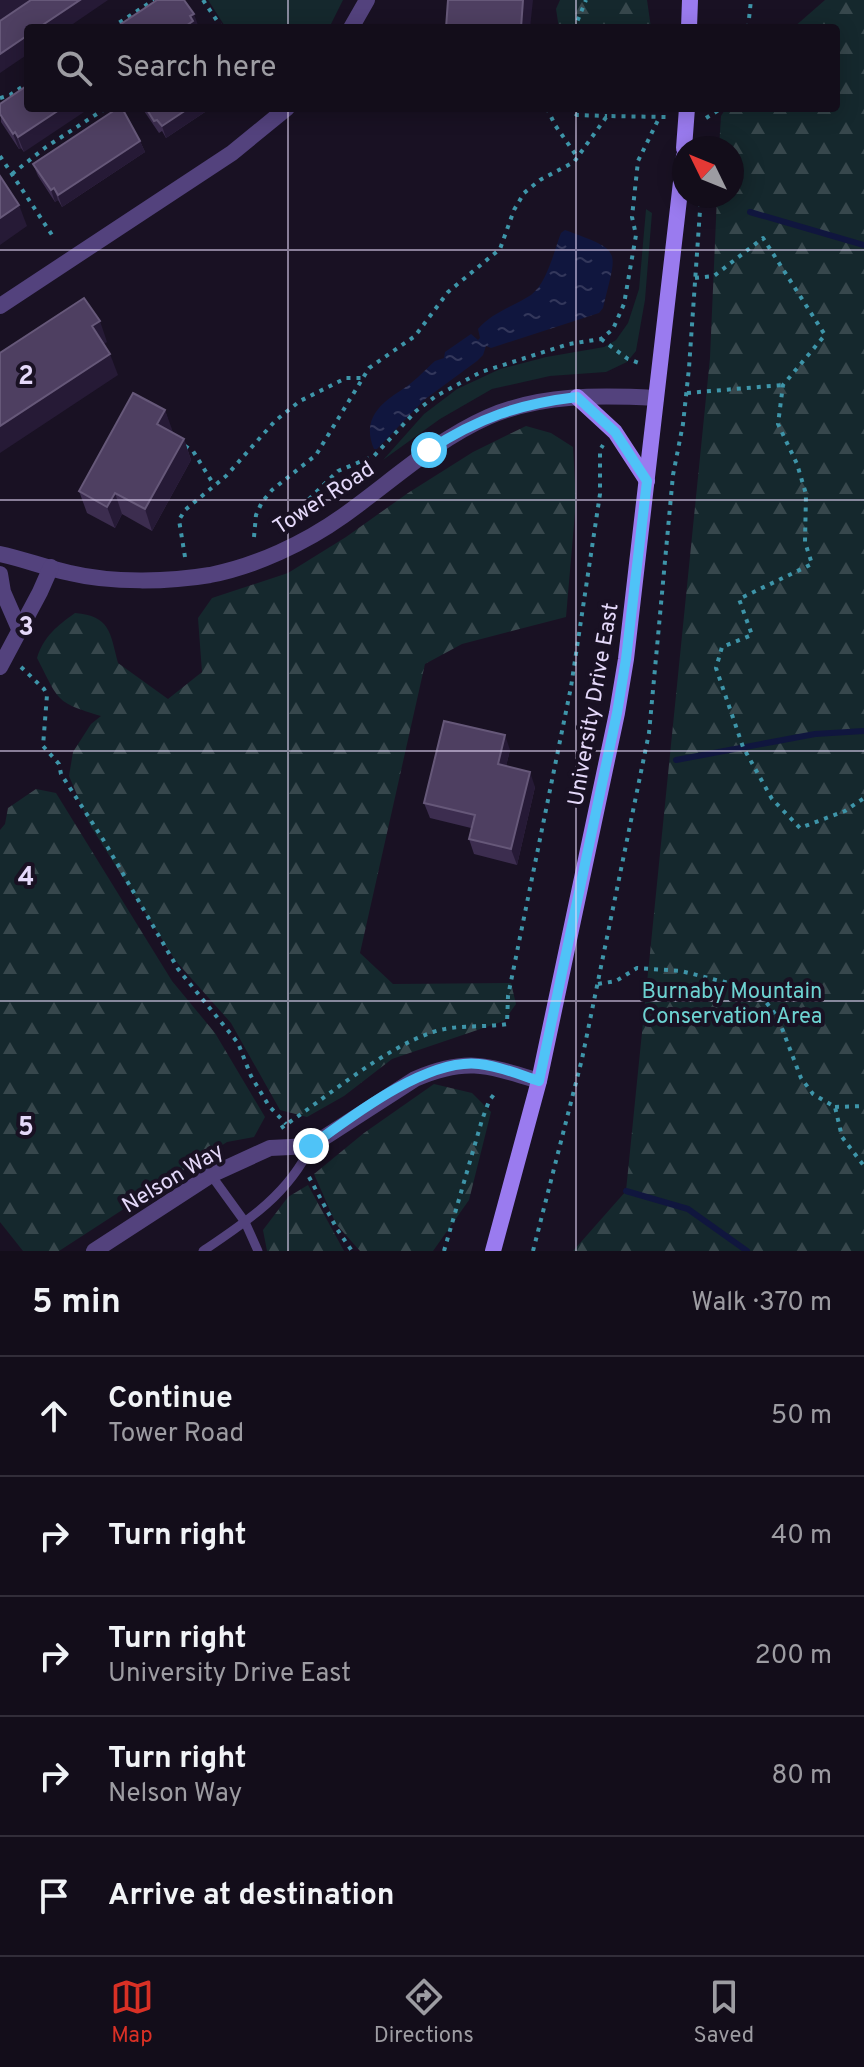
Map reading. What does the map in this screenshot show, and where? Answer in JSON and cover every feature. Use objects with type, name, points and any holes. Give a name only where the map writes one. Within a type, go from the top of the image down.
[{"type":"street","points":[[353,24],[367,0]]},
{"type":"street","points":[[689,24],[690,0]]},
{"type":"street","points":[[0,306],[232,153],[282,112]]},
{"type":"street","points":[[685,136],[687,112]]},
{"type":"street","name":"University Drive East","points":[[493,1251],[539,1081],[617,713],[626,659],[678,208]]},
{"type":"street","points":[[577,397],[615,432],[647,481]]},
{"type":"street","name":"Tower Road","points":[[0,554],[70,574],[108,578],[166,579],[211,574],[276,554],[340,518],[457,432],[491,415],[524,405],[577,397],[656,398]]},
{"type":"street","points":[[0,667],[51,567]]},
{"type":"street","points":[[0,574],[3,592],[20,631]]},
{"type":"street","name":"Nelson Way","points":[[94,1251],[211,1175],[270,1148],[311,1146],[415,1079],[455,1064],[479,1064],[539,1081]]},
{"type":"lane","points":[[203,1251],[278,1195],[302,1164],[311,1146]]},
{"type":"lane","points":[[211,1175],[245,1222],[258,1251]]},
{"type":"path","points":[[117,24],[154,0]]},
{"type":"path","points":[[203,0],[219,24]]},
{"type":"path","points":[[575,24],[586,0]]},
{"type":"path","points":[[748,24],[751,0]]},
{"type":"path","points":[[0,98],[24,85]]},
{"type":"path","points":[[12,174],[46,147],[100,112]]},
{"type":"path","points":[[549,112],[578,158]]},
{"type":"path","points":[[573,112],[577,115],[668,117]]},
{"type":"path","points":[[706,118],[716,112]]},
{"type":"path","points":[[254,537],[256,515],[262,502],[272,490],[316,455],[369,368],[415,336],[448,292],[500,249],[514,210],[524,193],[578,158],[607,116]]},
{"type":"path","points":[[308,517],[304,508],[308,500],[338,471],[374,456],[416,411],[436,396],[481,372],[569,344],[601,339],[613,329],[624,304],[636,235],[632,217],[638,161],[660,116]]},
{"type":"path","points":[[0,156],[52,235]]},
{"type":"path","points":[[533,1251],[598,984],[649,733],[673,475],[687,393],[700,208]]},
{"type":"path","points":[[695,278],[714,276],[763,238],[825,335],[783,385],[778,424],[797,464],[806,494],[805,542],[812,564],[739,599],[752,635],[722,647],[716,668],[743,747],[772,799],[800,828],[845,811],[864,798]]},
{"type":"path","points":[[601,339],[628,359],[639,363]]},
{"type":"path","points":[[185,557],[179,520],[185,510],[241,462],[275,421],[300,401],[346,378],[362,378]]},
{"type":"path","points":[[687,393],[783,385]]},
{"type":"path","points":[[274,1132],[409,1043],[434,1032],[461,1026],[507,1024],[508,996],[571,687],[600,494],[600,450],[606,439]]},
{"type":"path","points":[[183,445],[193,451],[214,485]]},
{"type":"path","points":[[19,665],[47,695],[43,746],[59,764],[61,774],[104,841],[178,969],[238,1043],[251,1076],[269,1106],[286,1124]]},
{"type":"path","points":[[598,984],[616,981],[637,968],[681,971],[748,988],[766,1002],[778,1018],[801,1078],[813,1094],[835,1107],[864,1106]]},
{"type":"path","points":[[444,1251],[482,1120],[495,1093]]},
{"type":"path","points":[[835,1107],[842,1137],[864,1166]]},
{"type":"path","points":[[302,1164],[352,1251]]},
{"type":"green space","points":[[208,0],[343,0],[331,24],[223,24]]},
{"type":"green space","points":[[560,0],[647,0],[650,24],[558,24],[556,9]]},
{"type":"green space","name":"Burnaby Mountain Conservation Area","points":[[825,0],[864,0],[864,1251],[573,1251],[626,1191],[710,358],[716,208],[744,208],[744,136],[720,136],[721,116],[724,112],[840,112],[840,24],[798,24]]},
{"type":"green space","points":[[646,209],[652,213],[645,300],[636,351],[627,362],[606,372],[550,376],[492,389],[440,419],[383,460],[424,414],[457,389],[500,369],[604,347],[616,340],[628,323],[639,289]]},
{"type":"green space","points":[[526,426],[551,433],[573,447],[576,501],[566,617],[462,644],[425,664],[360,953],[393,984],[511,983],[516,1004],[504,1021],[392,1059],[344,1096],[307,1117],[280,1110],[231,1023],[175,960],[90,825],[69,776],[73,752],[91,724],[101,716],[74,707],[60,698],[37,658],[43,644],[57,627],[75,613],[87,615],[107,628],[118,663],[168,699],[202,672],[198,618],[212,598],[288,573],[473,452]]},
{"type":"green space","points":[[36,789],[56,793],[172,981],[215,1033],[265,1117],[254,1137],[227,1142],[59,1251],[23,1251],[0,1222],[0,830],[5,824],[8,808]]},
{"type":"green space","points":[[434,1084],[472,1093],[491,1112],[469,1200],[433,1251],[360,1251],[336,1224],[314,1174],[364,1133]]},
{"type":"green space","points":[[308,1185],[344,1251],[267,1251],[263,1230],[288,1197]]},
{"type":"water","points":[[565,230],[598,243],[611,255],[611,274],[599,313],[491,348],[486,346],[477,361],[424,400],[374,449],[370,430],[379,408],[471,334],[478,340],[478,329],[489,318],[537,290]]},
{"type":"building","points":[[31,0],[80,0],[44,24],[24,24],[24,38],[0,54],[0,21]]},
{"type":"building","points":[[157,0],[184,0],[194,14],[190,16],[193,21],[189,24],[121,24]]},
{"type":"building","points":[[448,0],[523,0],[521,24],[446,24]]},
{"type":"building","points":[[24,88],[24,112],[56,112],[18,137],[0,114],[0,104]]},
{"type":"building","points":[[112,112],[124,112],[140,141],[58,195],[33,164]]},
{"type":"building","points":[[148,112],[183,112],[162,126],[157,120],[154,121]]},
{"type":"building","points":[[0,176],[19,205],[0,218]]},
{"type":"building","points":[[84,298],[100,321],[92,326],[110,354],[0,426],[0,353]]},
{"type":"building","points":[[133,393],[165,410],[157,424],[184,439],[145,509],[115,493],[107,507],[79,491]]},
{"type":"building","points":[[444,721],[505,735],[498,764],[530,772],[511,849],[469,839],[475,815],[424,803]]},
{"type":"waterway","points":[[750,212],[864,245]]},
{"type":"waterway","points":[[676,760],[815,734],[864,731]]},
{"type":"waterway","points":[[626,1191],[688,1209],[747,1251]]},
{"type":"route","points":[[311,1146],[415,1079],[455,1064],[479,1064],[539,1081],[617,713],[647,481],[615,432],[577,397],[541,401],[491,415],[429,450]]}]
